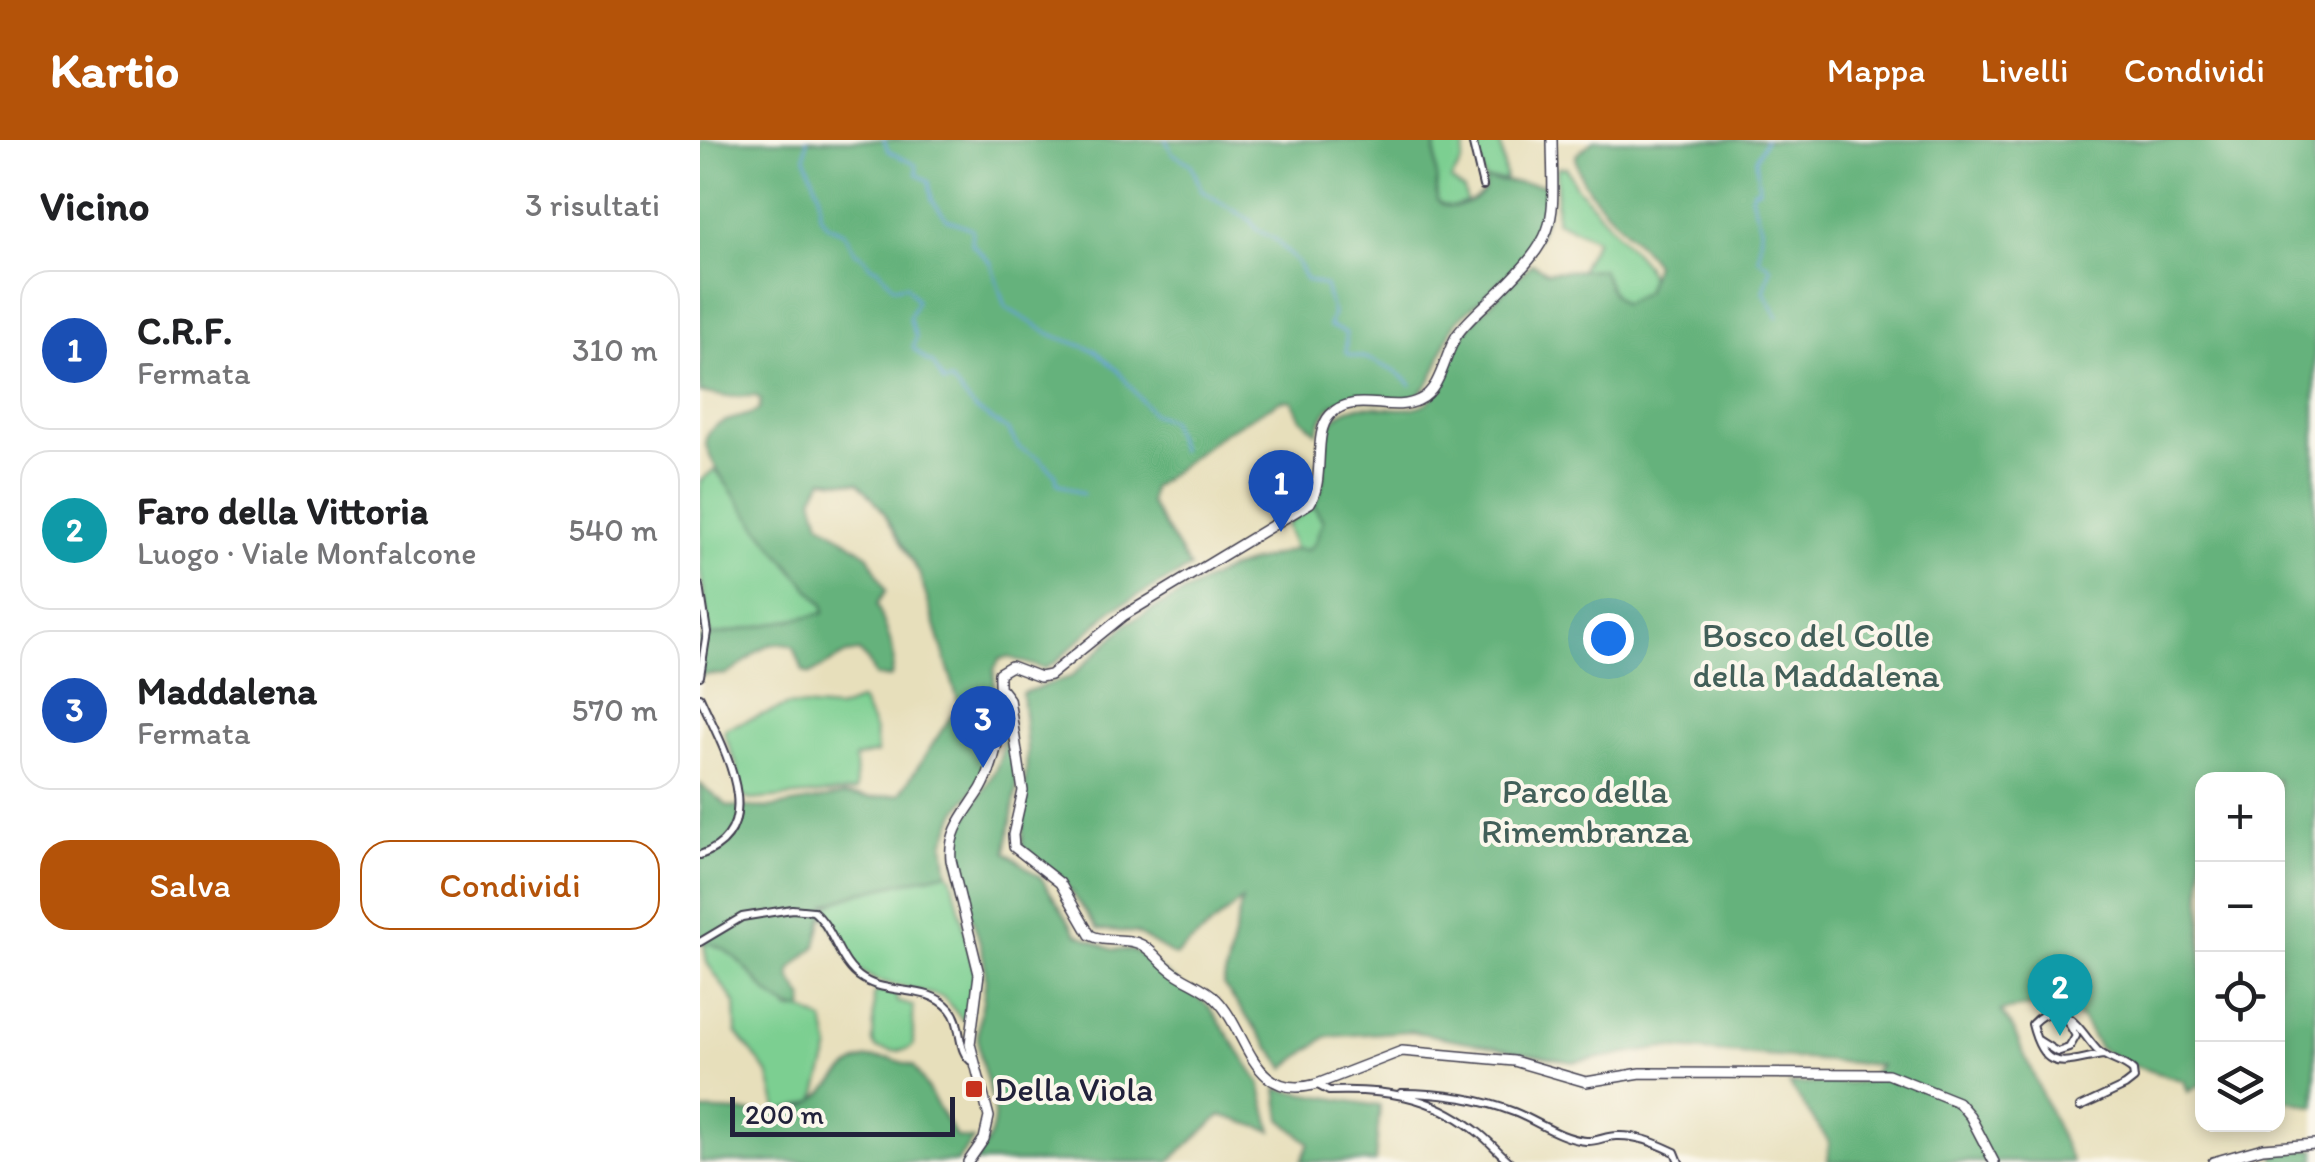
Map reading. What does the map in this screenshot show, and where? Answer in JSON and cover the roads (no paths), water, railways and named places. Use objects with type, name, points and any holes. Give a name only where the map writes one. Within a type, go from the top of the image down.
[{"type":"street","points":[[1472,140],[1483,186]]},
{"type":"street","points":[[1552,140],[1553,215],[1546,238],[1518,274],[1458,333],[1426,396],[1402,406],[1364,402],[1333,412],[1324,425],[1318,488],[1310,503],[1123,616],[1050,676],[1040,678],[1011,666],[1002,669],[998,678],[1008,699],[1023,791],[1014,836],[1018,852],[1060,883],[1090,935],[1140,944],[1168,969],[1216,998],[1261,1071],[1295,1089],[1402,1051],[1514,1061],[1586,1082],[1641,1073],[1888,1074],[1958,1102],[1970,1116],[1994,1162]]},
{"type":"street","points":[[700,586],[706,632],[700,676]]},
{"type":"street","points":[[968,1162],[984,1140],[990,1117],[970,1037],[979,974],[950,845],[959,819],[986,777],[1000,735],[1002,690]]},
{"type":"street","points":[[700,696],[736,780],[736,809],[728,835],[716,849],[700,855]]},
{"type":"street","points":[[700,942],[742,916],[792,909],[813,911],[859,977],[882,986],[930,995],[946,1004],[959,1024],[964,1054],[976,1063]]},
{"type":"street","points":[[2080,1107],[2125,1086],[2134,1079],[2131,1068],[2104,1055],[2079,1024],[2064,1016],[2046,1014],[2035,1020],[2033,1028],[2046,1054],[2063,1063],[2104,1055]]},
{"type":"street","points":[[2037,1040],[2057,1052],[2069,1048],[2076,1036],[2064,1016]]},
{"type":"street","points":[[1317,1084],[1328,1091],[1436,1093],[1472,1100],[1509,1110],[1562,1135],[1588,1142],[1613,1136],[1641,1137],[1675,1152],[1679,1162]]},
{"type":"street","points":[[1401,1093],[1440,1108],[1464,1123],[1510,1162]]},
{"type":"street","points":[[2217,1161],[2263,1148],[2315,1144]]},
{"type":"waterway","points":[[807,140],[805,157],[819,192],[820,215],[827,225],[844,232],[855,252],[870,266],[878,269],[894,287],[906,285],[917,301],[909,318],[916,337],[913,348],[932,362],[944,383],[951,381],[974,408],[1008,430],[1019,448],[1039,458],[1056,475],[1057,483],[1083,494]]},
{"type":"waterway","points":[[884,140],[888,151],[916,165],[917,174],[929,181],[932,200],[947,219],[972,229],[971,243],[991,263],[1005,307],[1052,335],[1096,351],[1118,371],[1152,414],[1170,421],[1180,451]]},
{"type":"waterway","points":[[1166,140],[1172,153],[1191,164],[1202,191],[1275,239],[1298,264],[1306,280],[1325,286],[1333,314],[1329,326],[1346,333],[1346,353],[1386,367],[1411,385]]},
{"type":"waterway","points":[[1765,140],[1756,159],[1759,189],[1753,190],[1751,196],[1761,227],[1759,259],[1771,267],[1764,292],[1778,317]]},
{"type":"place","name":"C.R.F.","points":[[1281,532]]},
{"type":"place","name":"Maddalena","points":[[983,768]]},
{"type":"place","name":"Faro della Vittoria","points":[[2060,1036]]},
{"type":"place","name":"Della Viola","points":[[974,1089]]},
{"type":"park label","name":"Bosco del Colle della Maddalena","points":[[1816,655]]},
{"type":"park label","name":"Parco della Rimembranza","points":[[1585,811]]}]
